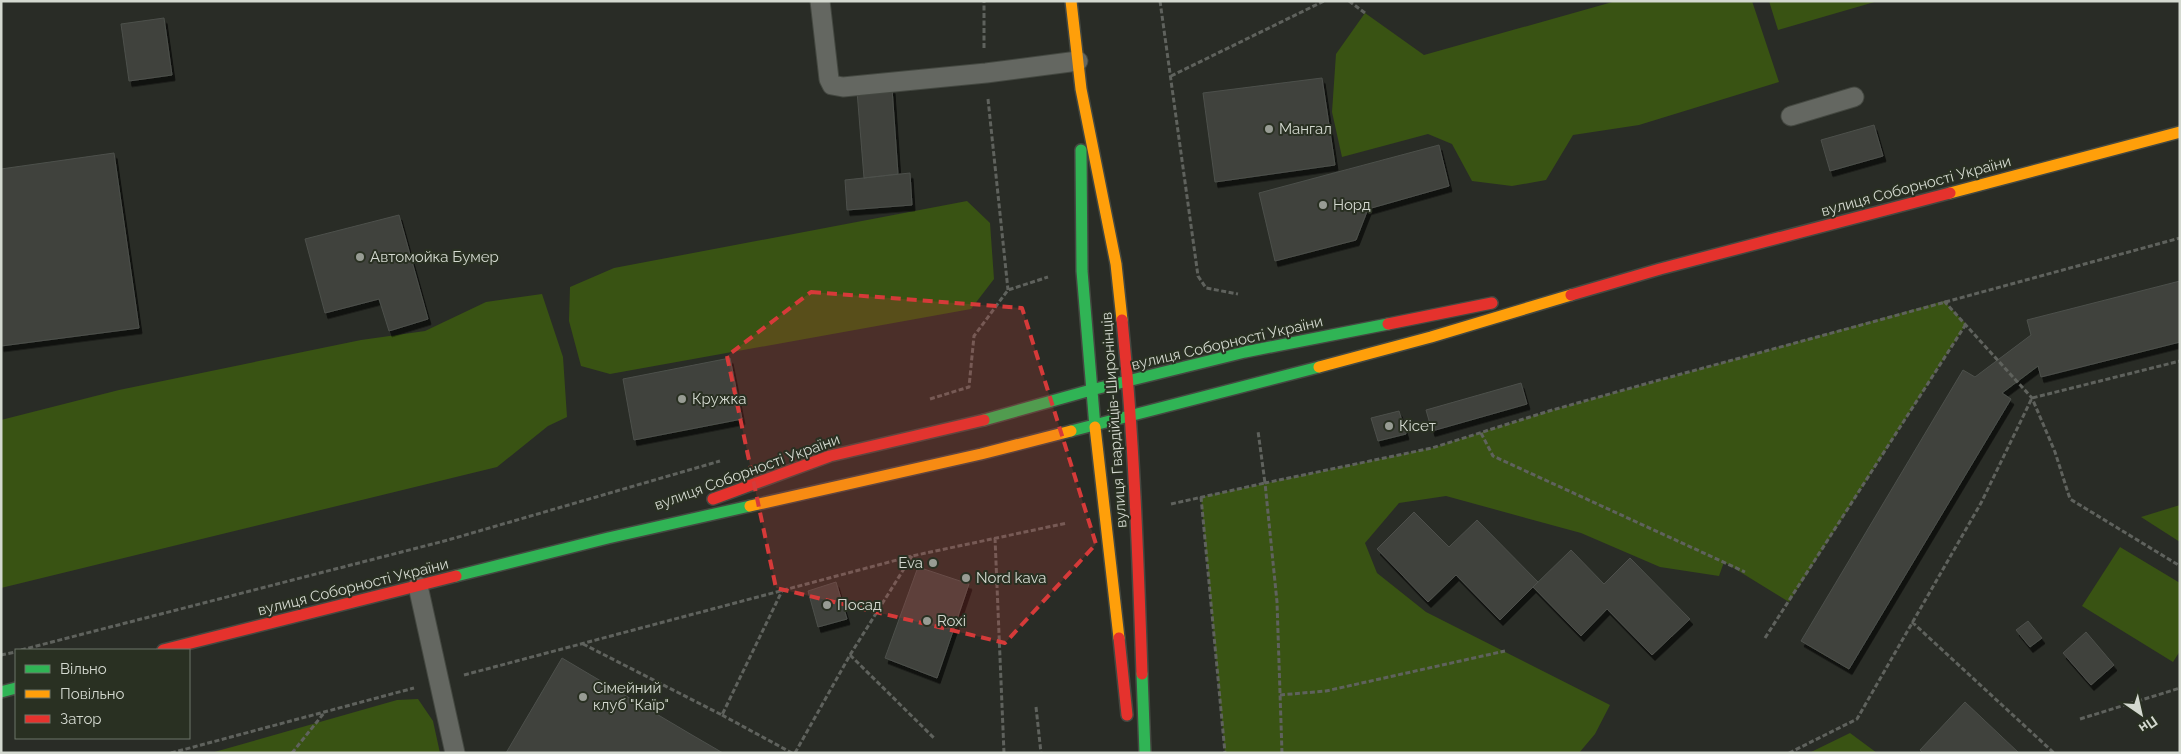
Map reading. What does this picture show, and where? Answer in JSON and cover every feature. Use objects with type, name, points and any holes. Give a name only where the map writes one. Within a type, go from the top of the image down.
[{"type":"street","name":"вулиця Гвардійців-Широнінців","points":[[1071,1],[1081,89],[1116,264],[1128,381],[1138,538],[1145,753]]},
{"type":"street","name":"вулиця Гвардійців-Широнінців","points":[[1081,89],[1082,271],[1091,390],[1129,726]]},
{"type":"street","name":"вулиця Соборності України","points":[[168,649],[608,538],[1095,426],[1432,337],[1660,269],[2180,132]]},
{"type":"street","name":"вулиця Соборності України","points":[[1527,295],[1660,269]]},
{"type":"street","name":"вулиця Соборності України","points":[[608,538],[830,456],[976,422],[1091,390],[1245,352],[1499,301]]},
{"type":"street","points":[[1,692],[15,688]]},
{"type":"lane","points":[[820,1],[829,79],[832,85],[843,87],[986,73],[1078,61]]},
{"type":"lane","points":[[1791,116],[1854,97]]},
{"type":"lane","points":[[418,586],[455,753]]},
{"type":"path","points":[[984,1],[983,43],[1008,290]]},
{"type":"path","points":[[1160,1],[1198,276],[1206,288],[1238,294]]},
{"type":"path","points":[[1171,76],[1324,1]]},
{"type":"path","points":[[1349,1],[1366,13]]},
{"type":"path","points":[[1171,504],[1432,448],[1549,411],[1944,300],[2180,238]]},
{"type":"path","points":[[922,402],[969,387],[974,336],[1008,290],[1048,277]]},
{"type":"path","points":[[1944,300],[2032,398],[2055,452],[2070,499],[2180,566]]},
{"type":"path","points":[[1765,638],[1966,324]]},
{"type":"path","points":[[2032,398],[2180,361]]},
{"type":"path","points":[[1789,753],[1797,751],[1857,719],[1981,503],[2032,398]]},
{"type":"path","points":[[1258,431],[1266,483],[1277,602],[1282,753]]},
{"type":"path","points":[[1481,433],[1493,456],[1745,572]]},
{"type":"path","points":[[25,649],[448,540],[722,461]]},
{"type":"path","points":[[1201,497],[1225,753]]},
{"type":"path","points":[[171,753],[912,556],[1067,524]]},
{"type":"path","points":[[995,538],[1004,753]]},
{"type":"path","points":[[582,644],[793,753],[850,654],[912,556]]},
{"type":"path","points":[[722,715],[782,591]]},
{"type":"path","points":[[1912,622],[2054,753]]},
{"type":"path","points":[[1280,695],[1326,691],[1505,651]]},
{"type":"path","points":[[1,655],[15,652]]},
{"type":"path","points":[[850,654],[935,739]]},
{"type":"path","points":[[2080,719],[2180,688]]},
{"type":"path","points":[[1036,707],[1041,753]]},
{"type":"path","points":[[292,753],[325,712]]},
{"type":"highlighted area","points":[[811,292],[1022,308],[1096,544],[1005,643],[776,588],[727,356]]},
{"type":"green space","points":[[1616,1],[1752,1],[1779,82],[1639,125],[1573,135],[1546,180],[1512,186],[1472,181],[1452,144],[1428,134],[1342,157],[1332,112],[1336,54],[1365,13],[1424,55]]},
{"type":"green space","points":[[1769,1],[1878,1],[1778,30]]},
{"type":"green space","points":[[967,201],[990,223],[994,279],[971,309],[610,374],[581,366],[569,321],[570,287],[614,268]]},
{"type":"green space","points":[[542,294],[563,357],[567,417],[548,426],[497,467],[1,588],[1,420],[119,390],[361,340],[425,331],[486,302]]},
{"type":"green space","points":[[1944,301],[1966,324],[1789,602],[1724,562],[1719,576],[1660,567],[1581,533],[1446,496],[1399,503],[1365,543],[1377,573],[1426,612],[1610,705],[1595,734],[1579,753],[1225,753],[1201,497],[1432,448],[1549,411]]},
{"type":"green space","points":[[2180,505],[2180,542],[2141,517]]},
{"type":"green space","points":[[2120,547],[2180,583],[2180,651],[2173,662],[2082,606]]},
{"type":"green space","points":[[418,699],[433,721],[440,753],[211,753],[397,700]]},
{"type":"green space","points":[[1850,733],[1877,753],[1809,753]]},
{"type":"building","points":[[164,18],[172,75],[129,81],[121,24]]},
{"type":"building","name":"Мангал","points":[[1322,78],[1335,165],[1215,182],[1203,93]]},
{"type":"building","points":[[892,88],[898,174],[864,178],[857,91]]},
{"type":"building","points":[[1874,125],[1883,156],[1830,171],[1821,140]]},
{"type":"building","name":"Норд","points":[[1439,145],[1449,186],[1368,209],[1356,240],[1275,261],[1259,193]]},
{"type":"building","points":[[114,153],[139,328],[1,346],[1,169]]},
{"type":"building","points":[[910,173],[912,205],[847,210],[845,180]]},
{"type":"building","name":"Автомойка Бумер","points":[[399,215],[428,319],[389,331],[379,299],[325,313],[305,239]]},
{"type":"building","points":[[2180,281],[2180,342],[2041,377],[2038,366],[2002,393],[2011,399],[1849,669],[1801,641],[1963,370],[1975,377],[2031,335],[2027,320]]},
{"type":"building","name":"Кружка","points":[[730,358],[742,419],[634,440],[623,379]]},
{"type":"building","points":[[1521,383],[1527,404],[1432,431],[1426,410]]},
{"type":"building","name":"Кісет","points":[[1399,411],[1406,434],[1378,441],[1371,418]]},
{"type":"building","points":[[1414,512],[1449,547],[1477,520],[1538,582],[1500,620],[1456,575],[1428,602],[1377,549]]},
{"type":"building","points":[[1571,550],[1604,584],[1630,558],[1690,619],[1652,655],[1607,609],[1581,636],[1533,587]]},
{"type":"building","name":"Roxi","points":[[918,567],[969,584],[937,678],[885,658]]},
{"type":"building","name":"Посад","points":[[836,582],[847,619],[818,627],[808,591]]},
{"type":"building","points":[[2028,621],[2042,638],[2030,647],[2016,630]]},
{"type":"building","points":[[2086,632],[2114,665],[2091,685],[2063,653]]},
{"type":"building","name":"Сімейний клуб \"Каїр\"","points":[[562,658],[692,735],[723,753],[506,753]]},
{"type":"building","points":[[1965,702],[2019,753],[1923,753],[1920,750]]},
{"type":"traffic: fast","points":[[1081,150],[1082,271],[1095,427]]},
{"type":"traffic: fast","points":[[984,420],[1091,390],[1245,352],[1388,324]]},
{"type":"traffic: fast","points":[[1071,431],[1319,367]]},
{"type":"traffic: fast","points":[[456,576],[608,538],[750,506]]},
{"type":"traffic: fast","points":[[1142,674],[1145,753]]},
{"type":"traffic: fast","points":[[1,692],[15,688]]},
{"type":"traffic: slow","points":[[1071,1],[1081,89],[1116,264],[1122,320]]},
{"type":"traffic: slow","points":[[1950,193],[2180,132]]},
{"type":"traffic: slow","points":[[1319,367],[1431,337],[1571,295]]},
{"type":"traffic: slow","points":[[1095,427],[1119,638]]},
{"type":"traffic: slow","points":[[750,506],[981,454],[1071,431]]},
{"type":"traffic: jam","points":[[1571,295],[1660,269],[1950,193]]},
{"type":"traffic: jam","points":[[1388,324],[1492,303]]},
{"type":"traffic: jam","points":[[1122,320],[1133,453],[1142,674]]},
{"type":"traffic: jam","points":[[713,499],[830,456],[984,420]]},
{"type":"traffic: jam","points":[[167,649],[456,576]]},
{"type":"traffic: jam","points":[[1119,638],[1127,715]]},
{"type":"place","name":"Мангал","points":[[1269,129]]},
{"type":"place","name":"Норд","points":[[1323,205]]},
{"type":"place","name":"Автомойка Бумер","points":[[360,257]]},
{"type":"place","name":"Кружка","points":[[682,399]]},
{"type":"place","name":"Кісет","points":[[1389,426]]},
{"type":"place","name":"Eva","points":[[933,563]]},
{"type":"place","name":"Nord kava","points":[[966,578]]},
{"type":"place","name":"Посад","points":[[827,605]]},
{"type":"place","name":"Roxi","points":[[927,621]]},
{"type":"place","name":"Сімейний клуб \"Каїр\"","points":[[583,697]]}]
